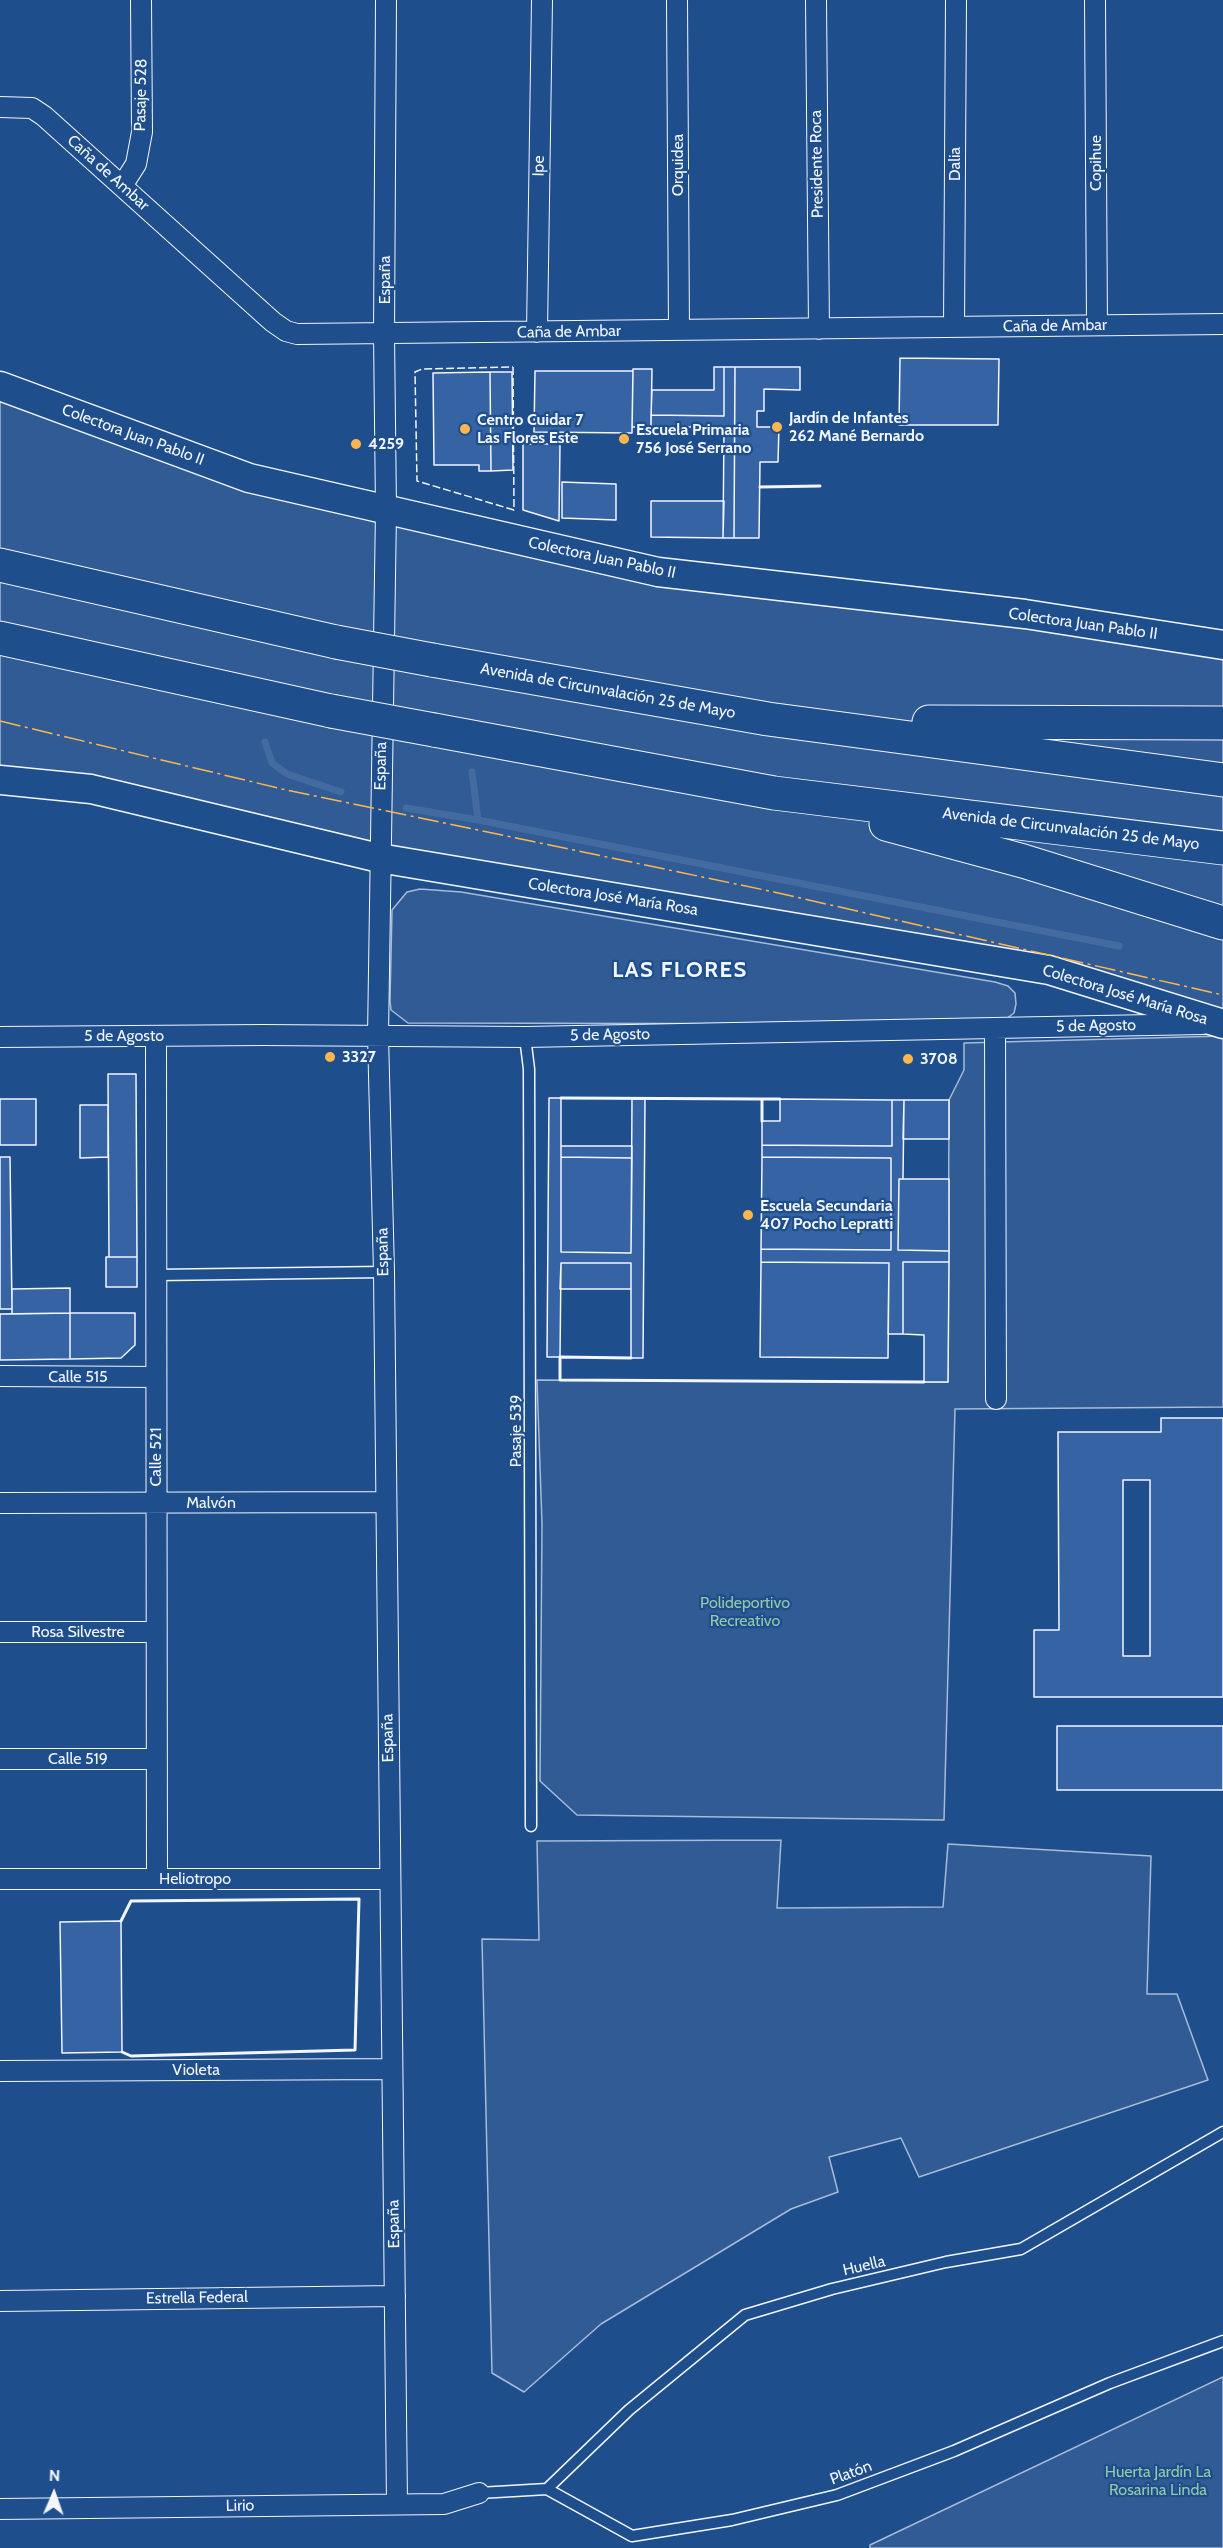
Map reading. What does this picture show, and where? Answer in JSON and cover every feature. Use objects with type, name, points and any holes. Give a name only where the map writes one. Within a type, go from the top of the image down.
[{"type":"highway","name":"Avenida de Circunvalación 25 de Mayo","points":[[0,565],[336,642],[432,660],[768,719],[1223,780]]},
{"type":"highway","name":"Avenida de Circunvalación 25 de Mayo","points":[[0,638],[331,711],[774,794],[1223,848]]},
{"type":"highway","points":[[768,719],[977,723],[1223,723]]},
{"type":"highway","points":[[774,794],[1023,861],[1223,923]]},
{"type":"main road","name":"Colectora Juan Pablo II","points":[[0,386],[249,478],[658,572],[1025,614],[1223,645]]},
{"type":"main road","name":"Colectora José María Rosa","points":[[0,780],[91,789],[379,858],[1049,970],[1221,1024]]},
{"type":"street","name":"Pasaje 528","points":[[122,186],[136,164],[142,132],[141,0]]},
{"type":"street","name":"España","points":[[386,0],[384,334],[386,510],[378,1036],[384,1272],[397,2504]]},
{"type":"street","name":"Ipe","points":[[537,332],[542,0]]},
{"type":"street","name":"Orquidea","points":[[678,0],[679,330]]},
{"type":"street","name":"Presidente Roca","points":[[816,0],[819,329]]},
{"type":"street","name":"Dalia","points":[[954,327],[956,0]]},
{"type":"street","name":"Copihue","points":[[1095,0],[1097,325]]},
{"type":"street","name":"Caña de Ambar","points":[[0,107],[32,108],[44,116],[273,322],[286,331],[297,334],[1223,324]]},
{"type":"street","name":"5 de Agosto","points":[[0,1037],[525,1037],[1221,1024]]},
{"type":"street","points":[[995,1028],[996,1399]]},
{"type":"street","name":"Calle 521","points":[[156,1036],[157,1879]]},
{"type":"street","name":"Calle 515","points":[[0,1376],[156,1377]]},
{"type":"street","name":"Malvón","points":[[0,1503],[386,1502]]},
{"type":"street","name":"Rosa Silvestre","points":[[0,1632],[156,1632]]},
{"type":"street","name":"Calle 519","points":[[0,1759],[156,1759]]},
{"type":"street","name":"Heliotropo","points":[[0,1879],[390,1879]]},
{"type":"street","name":"Violeta","points":[[0,2071],[392,2069]]},
{"type":"street","name":"Estrella Federal","points":[[0,2301],[395,2296]]},
{"type":"street","name":"Lirio","points":[[0,2509],[444,2504],[479,2493]]},
{"type":"lane","name":"Pasaje 539","points":[[525,1037],[530,1069],[531,1826]]},
{"type":"lane","points":[[156,1275],[384,1272]]},
{"type":"lane","name":"Huella","points":[[547,2489],[629,2410],[745,2315],[832,2289],[946,2262],[1022,2249],[1223,2132]]},
{"type":"lane","name":"Platón","points":[[547,2489],[632,2536],[732,2520],[837,2495],[954,2451],[1110,2383],[1223,2341]]},
{"type":"lane","points":[[479,2493],[547,2489]]},
{"type":"shaded area","points":[[0,386],[249,478],[658,572],[1223,645],[1223,1024],[1049,970],[0,780]]},
{"type":"shaded area","points":[[420,889],[461,892],[995,982],[1008,986],[1015,993],[1016,1004],[1014,1013],[1006,1019],[917,1024],[408,1023],[391,1010],[392,910],[407,892]]},
{"type":"shaded area","name":"Polideportivo Recreativo","points":[[1223,1036],[1223,1407],[955,1409],[944,1820],[577,1815],[540,1781],[542,1524],[537,1380],[948,1382],[949,1100],[964,1070],[964,1043]]},
{"type":"shaded area","points":[[781,1840],[777,1908],[943,1907],[948,1844],[1151,1856],[1147,1994],[1177,1994],[1208,2080],[919,2177],[901,2138],[829,2157],[838,2192],[791,2209],[601,2324],[524,2392],[492,2373],[482,1939],[539,1940],[537,1841]]},
{"type":"shaded area","name":"Huerta Jardín La Rosarina Linda","points":[[1223,2377],[1223,2548],[870,2548],[870,2545]]},
{"type":"building","points":[[900,358],[999,359],[998,425],[899,425]]},
{"type":"building","points":[[714,367],[724,367],[724,416],[651,415],[652,390],[714,390]]},
{"type":"building","points":[[724,367],[735,367],[734,538],[723,538],[724,427],[651,427],[651,415],[724,416]]},
{"type":"building","points":[[735,367],[800,367],[800,390],[764,389],[764,411],[757,411],[757,427],[779,427],[778,462],[760,462],[759,538],[734,538]]},
{"type":"building","points":[[633,369],[652,369],[651,427],[632,427]]},
{"type":"building","points":[[535,371],[633,371],[632,433],[534,432]]},
{"type":"building","points":[[490,372],[512,372],[513,470],[491,471]]},
{"type":"building","points":[[490,372],[491,471],[479,471],[479,465],[434,465],[433,373]]},
{"type":"building","points":[[523,444],[560,444],[559,521],[523,510]]},
{"type":"building","points":[[562,482],[616,484],[616,520],[562,518]]},
{"type":"building","points":[[651,501],[724,501],[723,538],[651,537]]},
{"type":"building","points":[[108,1074],[136,1074],[137,1257],[109,1257]]},
{"type":"building","points":[[549,1098],[561,1098],[561,1252],[631,1253],[632,1099],[645,1099],[643,1358],[631,1358],[631,1263],[561,1263],[560,1357],[547,1357]]},
{"type":"building","points":[[0,1099],[36,1099],[36,1145],[0,1145]]},
{"type":"building","points":[[780,1099],[892,1100],[892,1146],[762,1145],[762,1121],[780,1121]]},
{"type":"building","points":[[892,1100],[904,1100],[903,1179],[899,1179],[898,1250],[949,1251],[949,1262],[903,1262],[903,1334],[888,1334],[889,1263],[761,1262],[761,1249],[891,1250],[891,1158],[762,1157],[762,1145],[892,1146]]},
{"type":"building","points":[[904,1100],[949,1100],[949,1139],[903,1139]]},
{"type":"building","points":[[80,1105],[108,1105],[108,1157],[80,1158]]},
{"type":"building","points":[[561,1146],[632,1146],[632,1158],[561,1157]]},
{"type":"building","points":[[0,1157],[10,1157],[12,1309],[0,1309]]},
{"type":"building","points":[[561,1157],[632,1158],[631,1253],[561,1252]]},
{"type":"building","points":[[762,1157],[891,1158],[891,1250],[761,1249]]},
{"type":"building","points":[[899,1179],[949,1179],[949,1251],[898,1250]]},
{"type":"building","points":[[106,1257],[137,1257],[137,1287],[106,1287]]},
{"type":"building","points":[[761,1262],[889,1263],[888,1358],[760,1357]]},
{"type":"building","points":[[903,1262],[949,1262],[948,1382],[924,1382],[924,1335],[903,1334]]},
{"type":"building","points":[[561,1263],[631,1263],[631,1289],[560,1289]]},
{"type":"building","points":[[70,1288],[70,1313],[12,1314],[12,1289]]},
{"type":"building","points":[[70,1313],[70,1359],[0,1360],[0,1314]]},
{"type":"building","points":[[70,1313],[135,1313],[135,1345],[121,1358],[70,1359]]},
{"type":"building","points":[[1161,1418],[1223,1418],[1223,1697],[1034,1697],[1034,1630],[1059,1630],[1058,1432],[1161,1432]],"holes":[[[1123,1480],[1150,1480],[1150,1656],[1123,1656]]]},
{"type":"building","points":[[1057,1726],[1223,1726],[1223,1790],[1057,1790]]},
{"type":"building","points":[[121,1921],[122,2052],[62,2053],[60,1922]]},
{"type":"waterway","points":[[265,742],[272,763],[287,774],[341,792]]},
{"type":"waterway","points":[[472,772],[478,820]]},
{"type":"waterway","points":[[406,808],[478,820],[1119,946]]},
{"type":"fence","points":[[513,367],[514,510],[417,481],[415,372],[422,369],[513,367]]},
{"type":"wall","points":[[760,487],[820,486]]},
{"type":"wall","points":[[561,1098],[762,1099]]},
{"type":"wall","points":[[762,1121],[762,1099],[780,1099]]},
{"type":"wall","points":[[631,1358],[560,1357],[560,1380],[924,1382]]},
{"type":"wall","points":[[121,1921],[131,1901],[359,1899],[355,2050],[131,2056],[122,2052]]},
{"type":"power","points":[[0,721],[282,789],[774,892],[1223,995]]},
{"type":"place","name":"Jardín de Infantes 262 Mané Bernardo","points":[[777,427]]},
{"type":"place","name":"Centro Cuidar 7 Las Flores Este","points":[[465,429]]},
{"type":"place","name":"Escuela Primaria 756 José Serrano","points":[[624,439]]},
{"type":"place","name":"4259","points":[[356,444]]},
{"type":"place","name":"3327","points":[[330,1057]]},
{"type":"place","name":"3708","points":[[908,1059]]},
{"type":"place","name":"Escuela Secundaria 407 Pocho Lepratti","points":[[748,1215]]},
{"type":"district","name":"LAS FLORES","points":[[680,971]]}]
